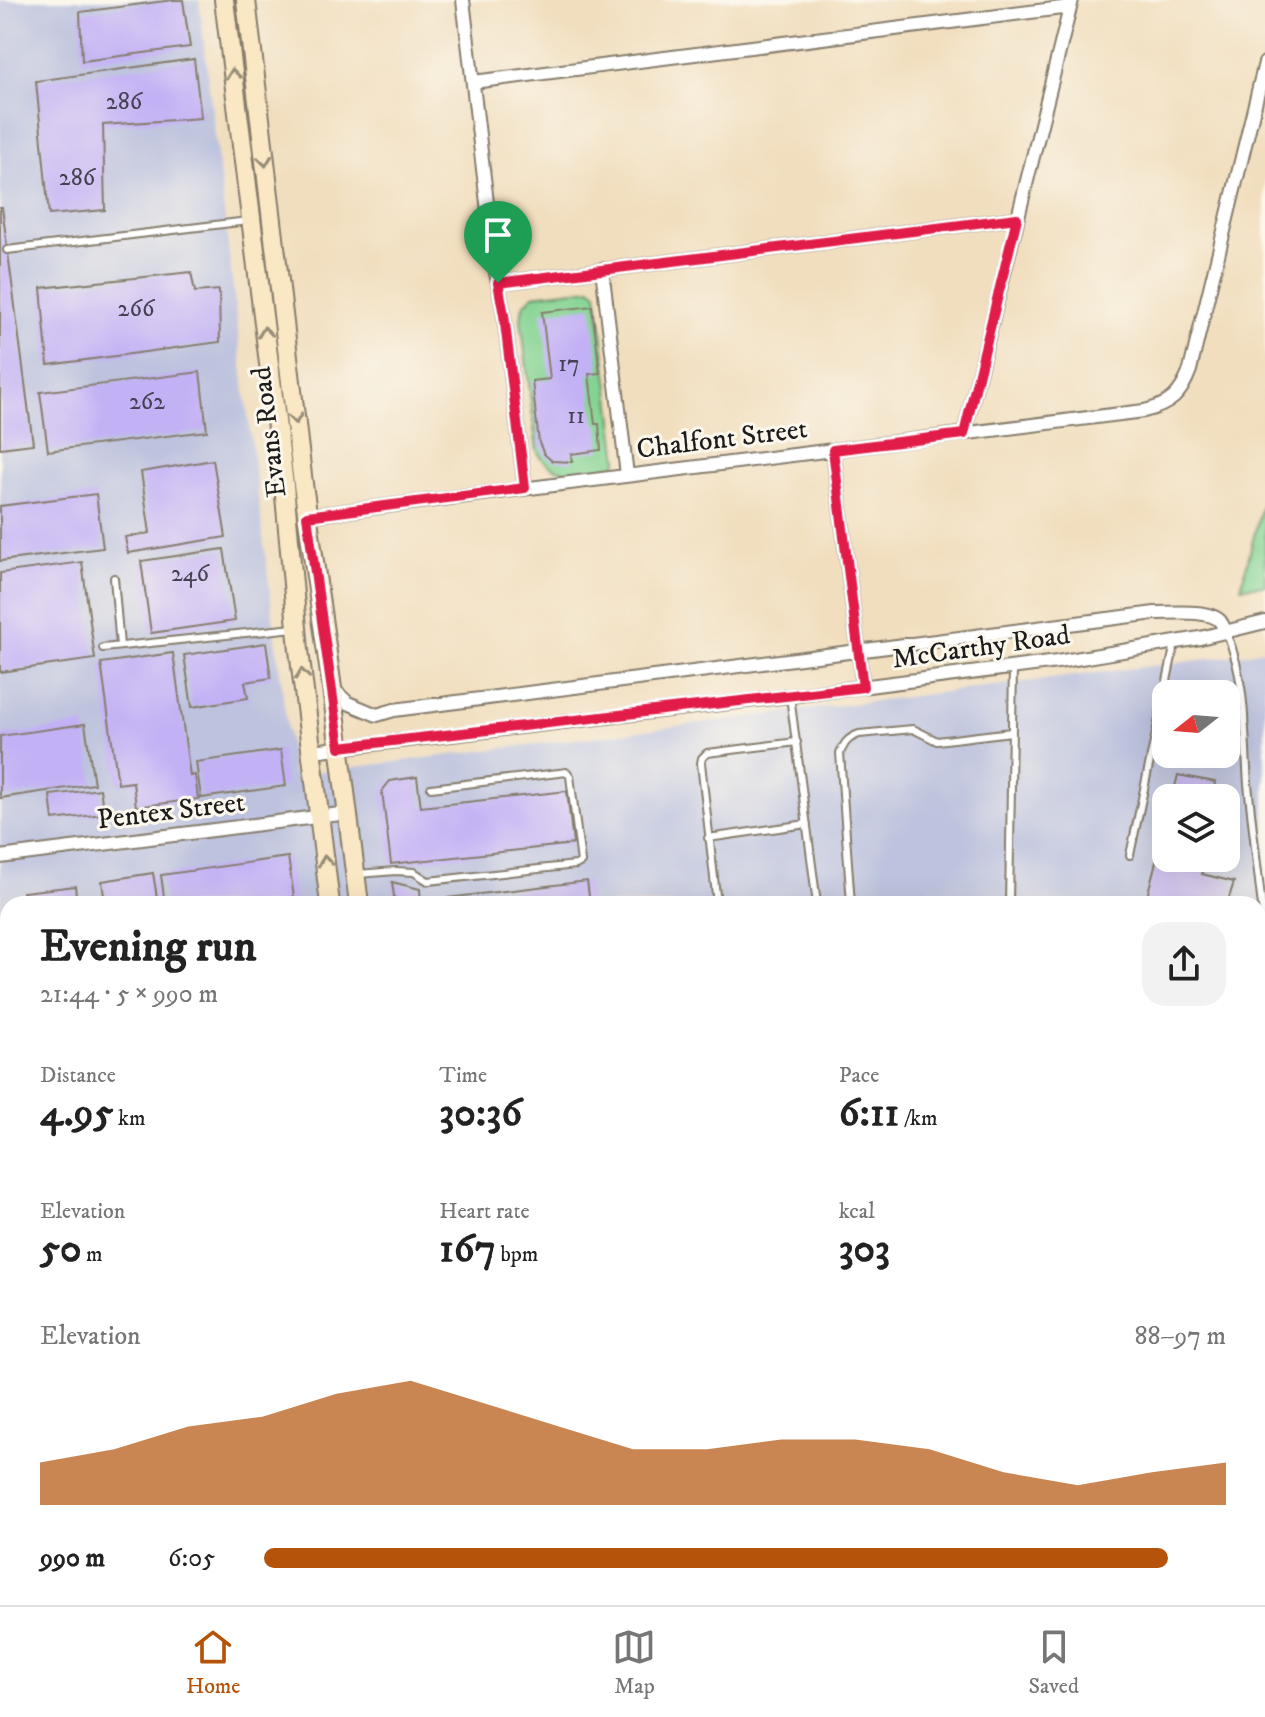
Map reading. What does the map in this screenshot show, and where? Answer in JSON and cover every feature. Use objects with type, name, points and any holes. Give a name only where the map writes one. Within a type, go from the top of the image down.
[{"type":"main road","name":"Evans Road","points":[[224,0],[284,485],[297,628],[329,896]]},
{"type":"main road","name":"Evans Road","points":[[246,0],[307,516],[358,896]]},
{"type":"street","points":[[463,0],[525,488]]},
{"type":"street","points":[[473,82],[1071,3],[964,434]]},
{"type":"street","name":"Chalfont Street","points":[[307,516],[1144,411],[1166,403],[1177,396],[1190,370],[1265,63]]},
{"type":"street","points":[[498,283],[1017,218]]},
{"type":"street","points":[[602,269],[627,475]]},
{"type":"street","points":[[833,450],[863,687]]},
{"type":"street","name":"McCarthy Road","points":[[332,688],[348,703],[377,715],[394,710],[1155,613],[1203,613],[1220,621],[1227,633]]},
{"type":"street","name":"McCarthy Road","points":[[312,751],[1013,667],[1175,643],[1265,622]]},
{"type":"street","name":"Pentex Street","points":[[0,857],[348,813]]},
{"type":"lane","points":[[7,250],[251,221]]},
{"type":"lane","points":[[114,578],[120,646]]},
{"type":"lane","points":[[103,648],[297,628]]},
{"type":"lane","points":[[1227,633],[1237,659],[1243,691],[1248,782],[1261,896]]},
{"type":"lane","points":[[1130,855],[1175,643]]},
{"type":"lane","points":[[1009,896],[1013,667]]},
{"type":"lane","points":[[790,696],[816,896]]},
{"type":"lane","points":[[850,896],[840,753],[844,743],[859,734],[913,729],[937,741],[1011,732]]},
{"type":"lane","points":[[716,896],[702,758],[707,753],[797,742]]},
{"type":"lane","points":[[355,874],[414,872],[425,881],[432,881],[581,862],[567,772],[431,788]]},
{"type":"lane","points":[[708,838],[807,824]]},
{"type":"shaded area","points":[[0,0],[199,0],[293,775],[1265,649],[1265,896],[0,896]]},
{"type":"green space","points":[[591,288],[597,293],[618,460],[614,465],[581,471],[561,470],[544,461],[537,451],[521,319],[523,306],[533,295]]},
{"type":"green space","points":[[1265,493],[1265,585],[1241,587]]},
{"type":"building","points":[[183,0],[190,47],[82,61],[80,12]]},
{"type":"building","points":[[194,59],[201,118],[103,125],[105,210],[49,215],[36,81]]},
{"type":"building","points":[[0,207],[33,444],[0,448]]},
{"type":"building","points":[[191,272],[195,292],[219,290],[220,342],[48,365],[41,288]]},
{"type":"building","points":[[592,306],[600,373],[589,374],[601,450],[571,454],[572,462],[552,461],[539,443],[532,381],[550,379],[542,312]]},
{"type":"building","points":[[200,372],[207,431],[48,451],[40,392]]},
{"type":"building","points":[[213,460],[226,537],[128,553],[125,537],[150,533],[141,472]]},
{"type":"building","points":[[96,494],[103,548],[0,561],[0,506]]},
{"type":"building","points":[[224,549],[235,621],[151,633],[141,561]]},
{"type":"building","points":[[82,562],[95,659],[0,672],[0,573]]},
{"type":"building","points":[[266,643],[271,678],[245,682],[248,698],[192,707],[184,655]]},
{"type":"building","points":[[173,653],[190,776],[195,775],[198,799],[136,807],[133,782],[118,784],[101,663]]},
{"type":"building","points":[[85,724],[94,784],[0,798],[0,736]]},
{"type":"building","points":[[281,750],[286,786],[201,798],[196,762]]},
{"type":"building","points":[[1178,775],[1215,782],[1215,784],[1176,784]]},
{"type":"building","points":[[417,777],[421,807],[567,791],[573,844],[391,864],[382,791],[390,781]]},
{"type":"building","points":[[100,789],[104,814],[53,820],[50,795]]},
{"type":"building","points":[[288,857],[294,896],[164,896],[161,875]]},
{"type":"building","points":[[1153,872],[1203,872],[1234,882],[1230,896],[1147,896]]},
{"type":"building","points":[[153,873],[157,896],[104,896],[102,881]]},
{"type":"building","points":[[587,881],[589,896],[463,896]]},
{"type":"building","points":[[392,882],[420,889],[420,896],[394,896]]},
{"type":"building","points":[[75,886],[76,896],[24,896],[23,892]]},
{"type":"route","points":[[1017,218],[964,434],[833,450],[863,687],[340,747],[307,516],[525,488],[498,283],[1017,218]]}]
